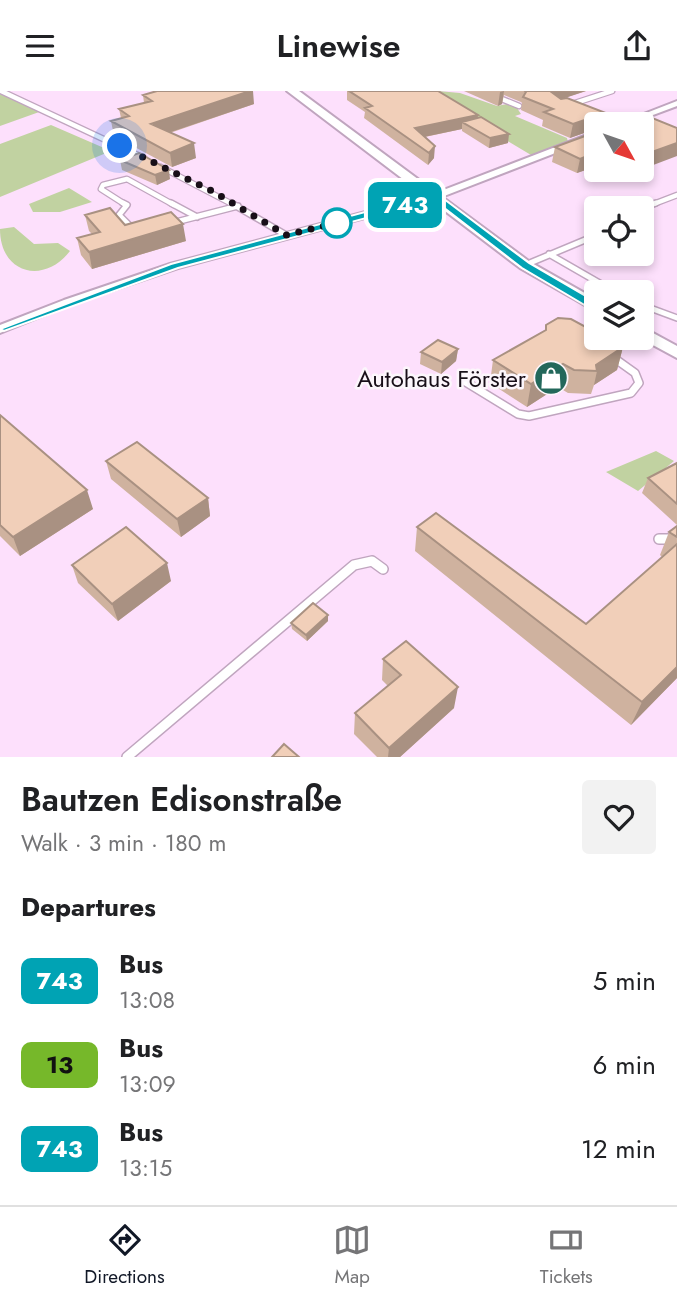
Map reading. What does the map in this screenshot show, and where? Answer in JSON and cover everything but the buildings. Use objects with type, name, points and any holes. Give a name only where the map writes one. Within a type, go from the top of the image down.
[{"type":"main road","points":[[292,91],[525,265],[584,299]]},
{"type":"main road","points":[[654,339],[677,353]]},
{"type":"street","points":[[653,112],[677,103]]},
{"type":"street","points":[[0,329],[120,283],[286,235],[436,196],[584,139]]},
{"type":"lane","points":[[1,91],[68,120],[239,206],[286,235]]},
{"type":"lane","points":[[482,91],[519,106]]},
{"type":"lane","points":[[560,108],[612,91]]},
{"type":"lane","points":[[145,230],[132,229],[120,215],[127,205],[100,187],[127,179],[197,217]]},
{"type":"lane","points":[[654,204],[677,195]]},
{"type":"lane","points":[[171,224],[239,206]]},
{"type":"lane","points":[[525,265],[584,240]]},
{"type":"lane","points":[[549,254],[594,280]]},
{"type":"lane","points":[[654,309],[677,318]]},
{"type":"lane","points":[[464,381],[518,414],[529,416],[631,393],[639,383],[635,373],[603,350]]},
{"type":"lane","points":[[659,539],[677,539]]},
{"type":"lane","points":[[127,757],[354,565],[372,561],[383,569]]},
{"type":"green space","points":[[438,91],[460,93],[497,106],[507,104],[517,108],[521,114],[515,116],[567,138],[568,142],[531,155],[441,101],[451,98],[436,94]]},
{"type":"green space","points":[[0,94],[42,111],[0,126]]},
{"type":"green space","points":[[51,125],[111,151],[0,197],[0,144]]},
{"type":"green space","points":[[69,188],[92,202],[60,212],[33,212],[29,204]]},
{"type":"green space","points":[[14,227],[34,244],[58,243],[70,251],[60,262],[48,268],[25,270],[15,265],[7,256],[2,244],[0,229]]},
{"type":"green space","points":[[656,451],[674,461],[638,491],[606,472]]},
{"type":"bus line","name":"743","points":[[0,329],[120,283],[174,266],[436,196],[525,265],[584,300]]},
{"type":"place","name":"Autohaus Förster","points":[[551,378]]},
{"type":"route","points":[[120,146],[212,191],[286,235],[337,223]]}]
